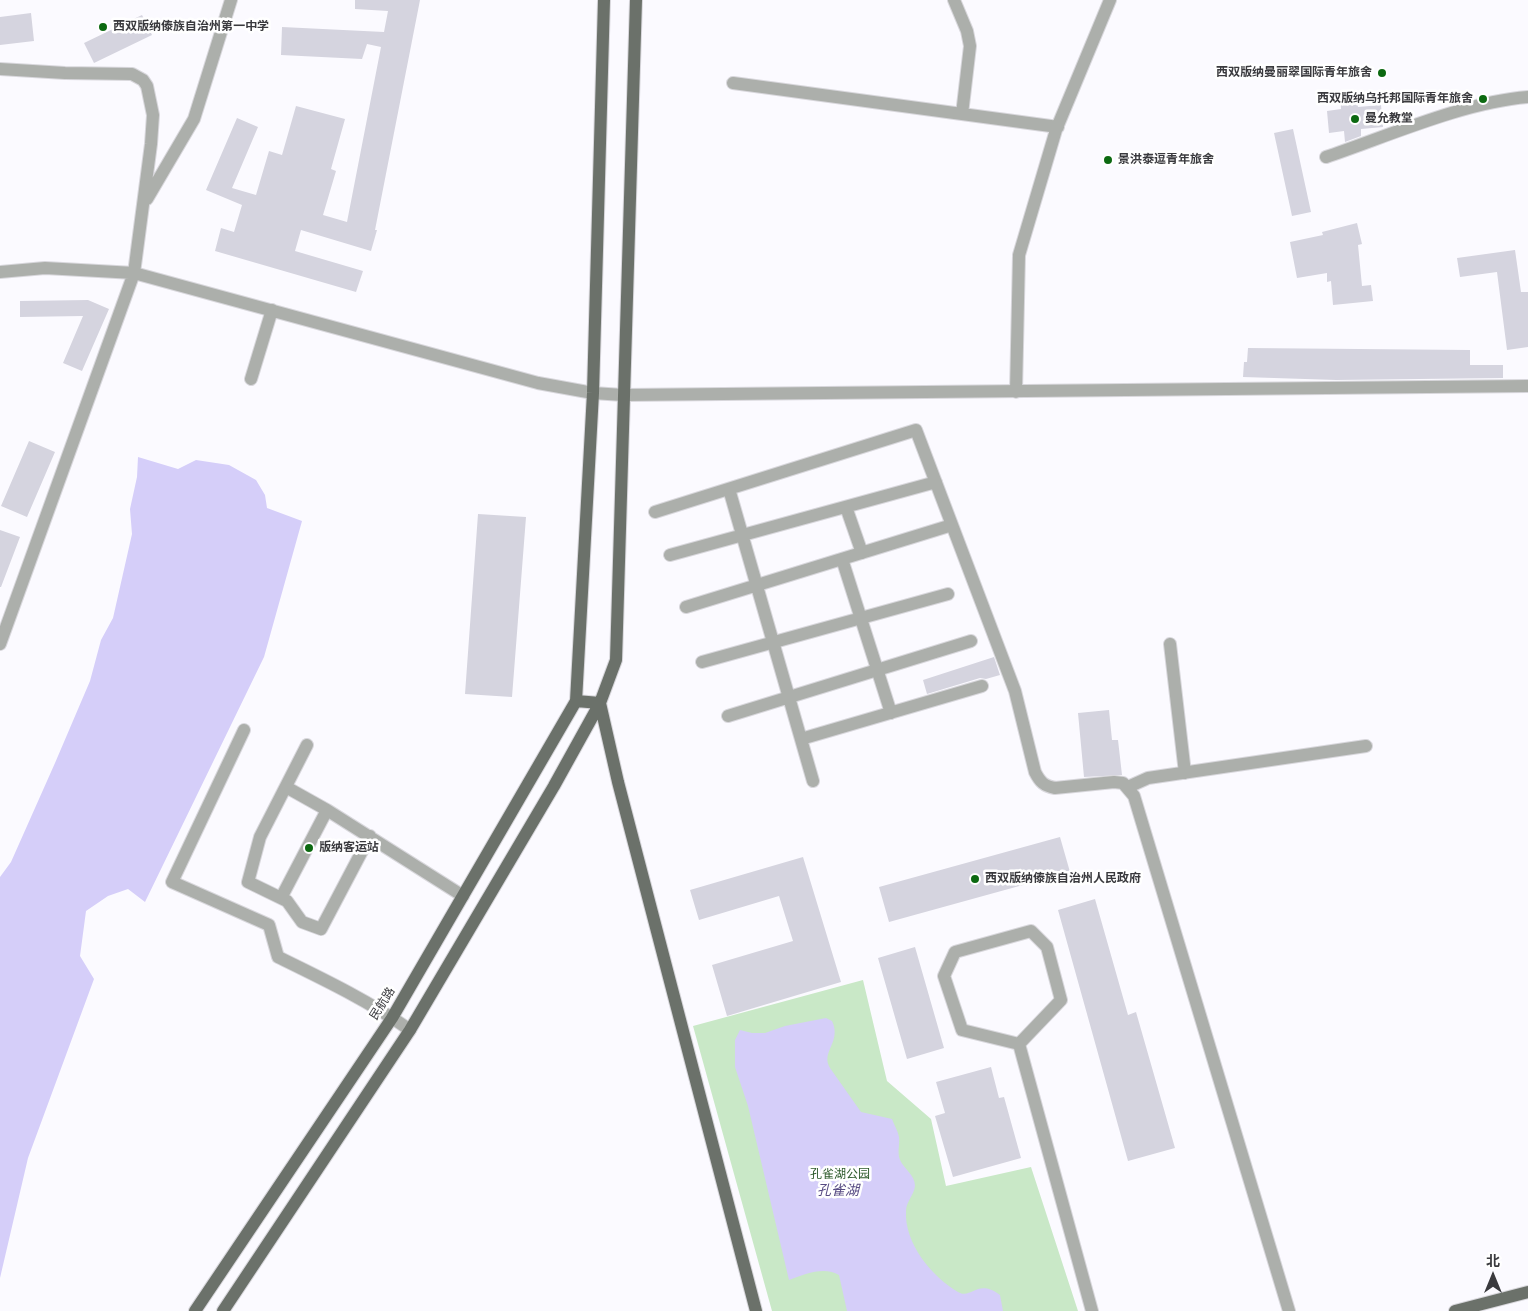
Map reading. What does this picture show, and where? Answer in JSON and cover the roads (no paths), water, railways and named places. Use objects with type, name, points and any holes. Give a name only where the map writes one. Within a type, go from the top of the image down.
[{"type":"main road","points":[[600,703],[576,701],[593,393],[604,0]]},
{"type":"main road","points":[[222,1311],[410,1030],[554,786],[600,703],[616,660],[622,395],[636,0]]},
{"type":"main road","name":"民航路","points":[[195,1311],[392,1018],[576,701]]},
{"type":"main road","points":[[600,703],[618,782],[756,1311]]},
{"type":"main road","points":[[1455,1311],[1528,1292]]},
{"type":"street","points":[[143,206],[194,119],[231,0]]},
{"type":"street","points":[[954,0],[967,31],[970,46],[962,114]]},
{"type":"street","points":[[1016,392],[1019,254],[1058,127],[1110,0]]},
{"type":"street","points":[[0,69],[65,73],[132,74],[143,80],[150,93],[153,115],[134,273],[0,644]]},
{"type":"street","points":[[733,83],[1058,127]]},
{"type":"street","points":[[1326,157],[1426,121],[1467,109],[1528,97]]},
{"type":"street","points":[[0,272],[45,268],[134,273],[538,383],[593,393],[622,395],[1528,386]]},
{"type":"street","points":[[251,379],[272,310]]},
{"type":"street","points":[[656,512],[916,430],[1015,691],[1035,772],[1039,780],[1046,786],[1056,788],[1114,782],[1123,783],[1134,796],[1289,1311]]},
{"type":"street","points":[[670,555],[743,537],[936,482]]},
{"type":"street","points":[[729,489],[813,781]]},
{"type":"street","points":[[846,507],[862,553]]},
{"type":"street","points":[[686,607],[952,525]]},
{"type":"street","points":[[842,559],[890,713]]},
{"type":"street","points":[[702,662],[948,594]]},
{"type":"street","points":[[728,716],[971,641]]},
{"type":"street","points":[[1170,644],[1186,773]]},
{"type":"street","points":[[801,739],[982,686]]},
{"type":"street","points":[[244,730],[172,882],[269,925],[278,958],[326,981],[410,1030]]},
{"type":"street","points":[[308,745],[260,837],[248,882],[287,901],[302,922],[321,929],[370,836]]},
{"type":"street","points":[[1128,787],[1148,778],[1366,746]]},
{"type":"street","points":[[286,787],[370,836],[463,896]]},
{"type":"street","points":[[281,898],[327,810]]},
{"type":"street","points":[[1030,931],[1047,947],[1061,1000],[1020,1044],[962,1030],[944,976],[955,952],[1030,931]]},
{"type":"street","points":[[1020,1044],[1092,1311]]},
{"type":"water","points":[[138,457],[178,469],[196,460],[229,465],[256,480],[265,495],[267,508],[302,521],[264,657],[145,902],[128,889],[108,896],[86,911],[80,956],[94,979],[28,1158],[0,1278],[0,877],[11,862],[55,763],[90,681],[101,640],[113,618],[132,534],[130,509],[137,477]]},
{"type":"water","name":"孔雀湖","points":[[826,1018],[832,1021],[834,1028],[833,1041],[828,1057],[830,1068],[861,1112],[892,1119],[898,1132],[900,1160],[915,1182],[906,1211],[910,1235],[915,1247],[930,1268],[948,1286],[963,1294],[986,1288],[992,1290],[1000,1295],[1003,1311],[847,1311],[839,1275],[833,1272],[821,1271],[808,1273],[789,1280],[748,1106],[735,1067],[735,1040],[740,1030],[752,1033],[765,1033],[785,1026]]},
{"type":"place","name":"西双版纳傣族自治州第一中学","points":[[103,27]]},
{"type":"place","name":"西双版纳曼丽翠国际青年旅舍","points":[[1382,73]]},
{"type":"place","name":"西双版纳乌托邦国际青年旅舍","points":[[1483,99]]},
{"type":"place","name":"曼允教堂","points":[[1355,119]]},
{"type":"place","name":"景洪泰逗青年旅舍","points":[[1108,160]]},
{"type":"place","name":"版纳客运站","points":[[309,848]]},
{"type":"place","name":"西双版纳傣族自治州人民政府","points":[[975,879]]},
{"type":"park label","name":"孔雀湖公园","points":[[840,1175]]}]
